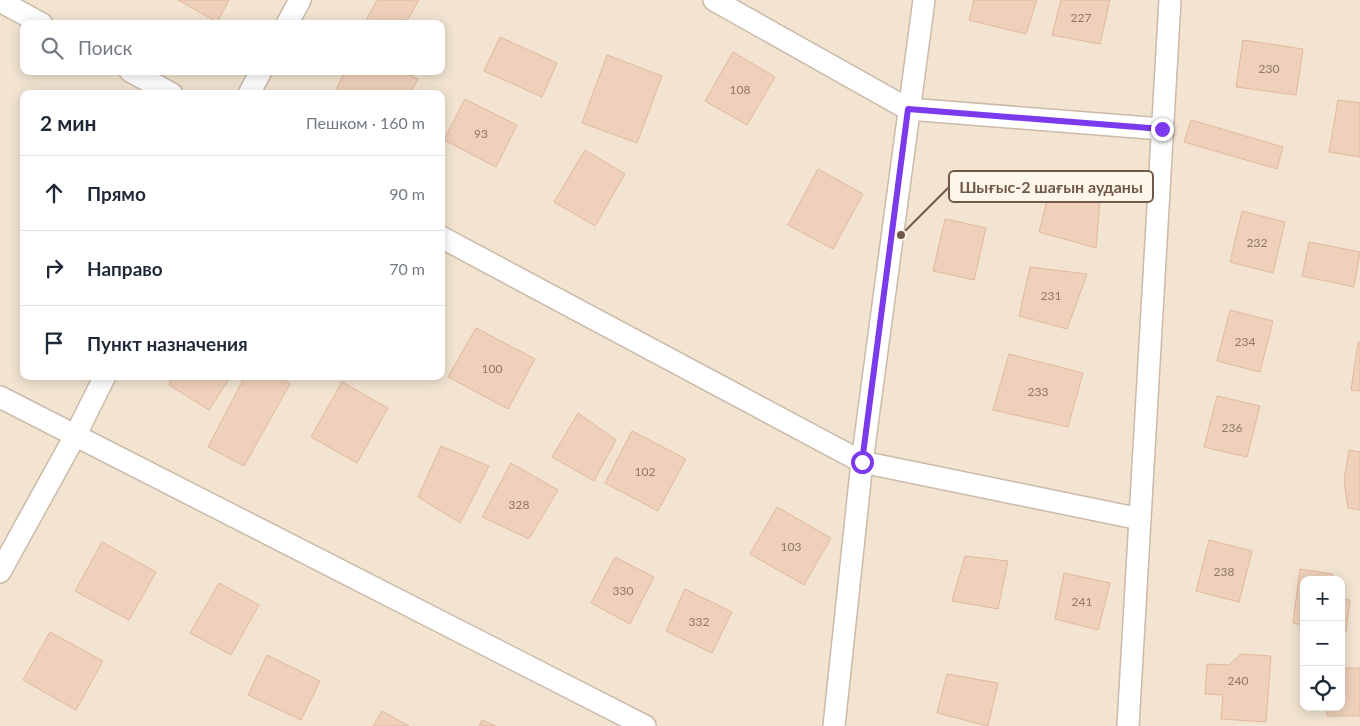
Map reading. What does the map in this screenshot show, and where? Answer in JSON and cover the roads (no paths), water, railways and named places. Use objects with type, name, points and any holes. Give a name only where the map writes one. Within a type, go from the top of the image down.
[{"type":"street","points":[[289,20],[300,0]]},
{"type":"street","points":[[714,0],[908,109],[1162,129]]},
{"type":"street","points":[[834,726],[862,462],[924,0]]},
{"type":"street","points":[[1128,726],[1170,0]]},
{"type":"street","points":[[0,2],[34,20]]},
{"type":"street","points":[[137,75],[165,90]]},
{"type":"street","points":[[251,90],[259,75]]},
{"type":"street","points":[[445,239],[862,462],[1140,519]]},
{"type":"street","points":[[0,572],[75,436],[103,380]]},
{"type":"street","points":[[0,397],[645,726]]},
{"type":"place","name":"Шығыс-2 шағын ауданы","points":[[901,235]]}]
